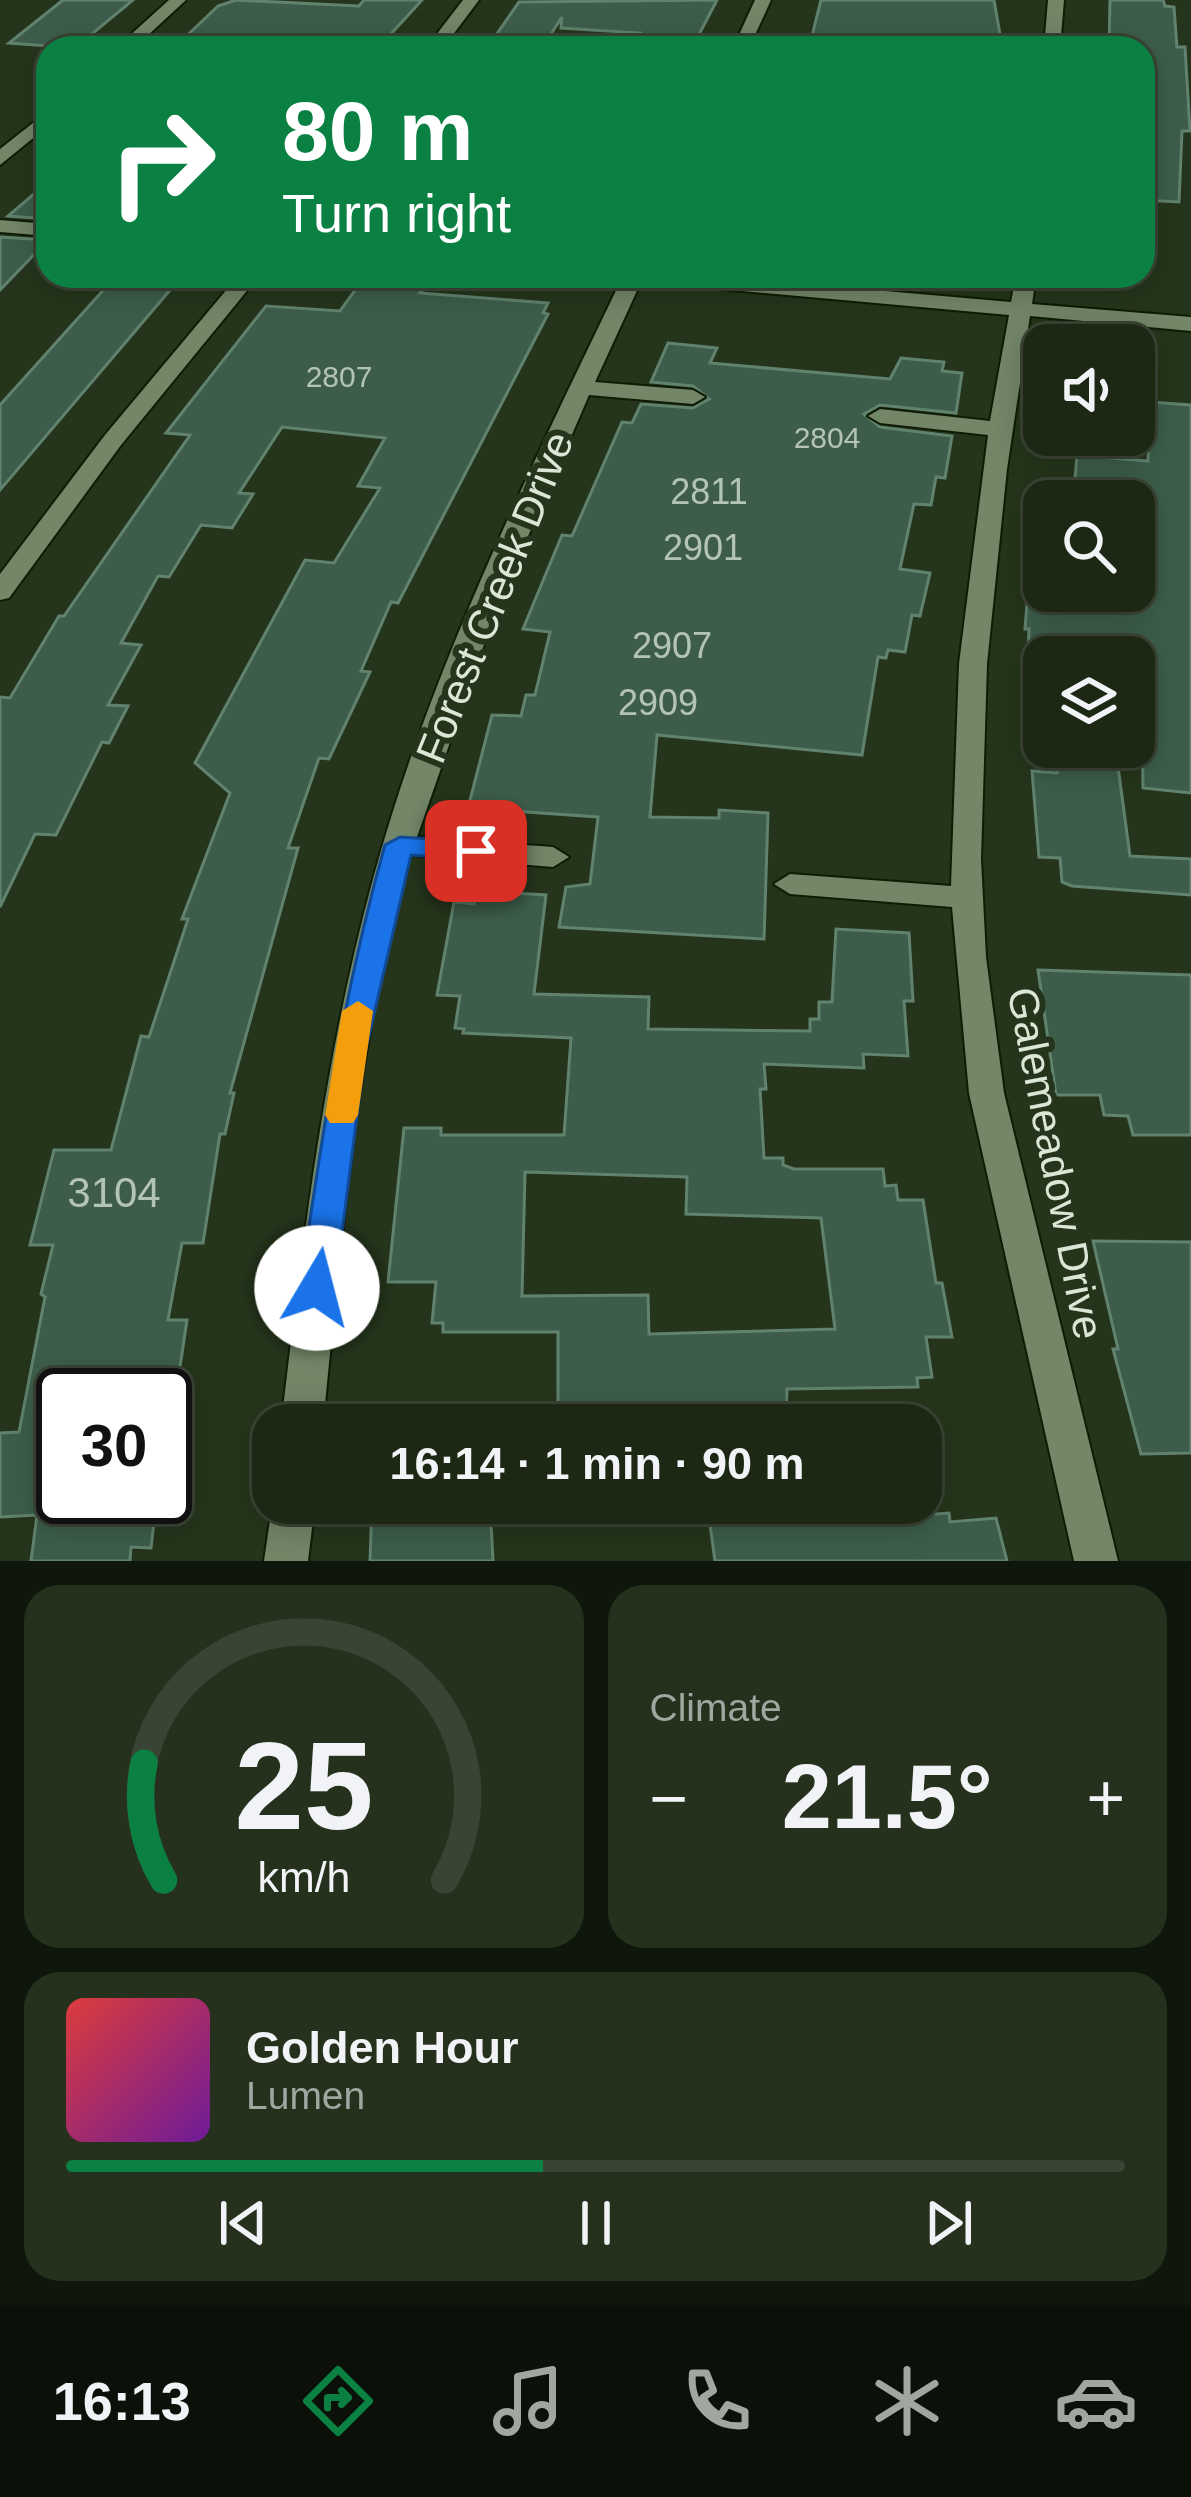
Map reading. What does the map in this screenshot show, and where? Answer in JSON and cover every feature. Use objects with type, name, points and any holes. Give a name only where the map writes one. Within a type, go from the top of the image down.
[{"type":"street","points":[[138,36],[178,0]]},
{"type":"street","points":[[443,36],[471,0]]},
{"type":"street","points":[[746,36],[763,0]]},
{"type":"street","points":[[1053,36],[1056,0]]},
{"type":"street","points":[[0,159],[36,127]]},
{"type":"street","points":[[0,226],[36,229]]},
{"type":"street","points":[[0,592],[113,440],[239,288]]},
{"type":"street","name":"Forest Creek Drive","points":[[305,1404],[350,1053],[368,961],[400,845],[467,647],[580,388],[631,288]]},
{"type":"street","points":[[772,288],[1191,324]]},
{"type":"street","name":"Galemeadow Drive","points":[[1024,288],[999,429],[977,604],[965,750],[969,898],[980,1056],[1096,1561]]},
{"type":"street","points":[[580,388],[693,397]]},
{"type":"street","points":[[880,416],[999,429]]},
{"type":"street","points":[[400,845],[553,857]]},
{"type":"street","points":[[790,884],[969,898]]},
{"type":"street","points":[[286,1561],[290,1524]]},
{"type":"building","points":[[63,0],[133,0],[90,36],[36,36],[36,45],[9,43]]},
{"type":"building","points":[[236,0],[359,6],[364,0],[422,0],[389,36],[187,36],[218,6]]},
{"type":"building","points":[[717,0],[698,36],[561,28],[562,17],[550,36],[495,36],[519,2]]},
{"type":"building","points":[[821,0],[994,0],[1000,36],[812,36]]},
{"type":"building","points":[[1110,0],[1163,0],[1165,6],[1174,7],[1177,47],[1185,47],[1190,131],[1182,131],[1179,202],[1155,201],[1155,36],[1109,36]]},
{"type":"building","points":[[36,192],[36,218],[8,216]]},
{"type":"building","points":[[0,237],[36,239],[36,252],[0,290]]},
{"type":"building","points":[[105,288],[172,288],[0,490],[0,405]]},
{"type":"building","points":[[357,288],[424,288],[420,293],[548,303],[543,313],[548,314],[398,603],[391,602],[361,671],[370,672],[329,759],[319,758],[288,848],[298,848],[230,1093],[234,1093],[225,1134],[220,1134],[203,1243],[182,1243],[168,1320],[187,1320],[180,1367],[36,1368],[36,1515],[0,1517],[0,1433],[19,1432],[53,1245],[30,1245],[54,1150],[111,1150],[141,1036],[149,1037],[188,919],[182,919],[230,793],[195,763],[305,560],[334,563],[380,488],[358,486],[385,438],[282,427],[239,493],[253,494],[232,528],[201,525],[169,577],[158,576],[121,643],[141,645],[108,705],[128,706],[109,743],[102,742],[56,835],[35,834],[0,907],[0,697],[10,698],[59,616],[64,616],[190,435],[166,433],[266,306],[340,311]]},
{"type":"building","points":[[668,343],[717,348],[710,363],[890,379],[901,358],[944,362],[942,371],[962,373],[956,413],[880,405],[864,414],[880,427],[952,436],[945,478],[936,477],[931,505],[914,504],[900,569],[930,573],[920,616],[912,615],[905,652],[888,650],[886,658],[878,657],[862,755],[657,735],[650,817],[719,818],[719,810],[768,813],[764,939],[559,927],[566,887],[590,884],[598,817],[468,808],[492,715],[521,716],[526,695],[535,695],[550,632],[523,629],[562,535],[572,536],[622,422],[632,423],[641,404],[693,408],[709,399],[693,386],[651,382]]},
{"type":"building","points":[[1155,402],[1191,405],[1191,793],[1143,788],[1143,768],[1155,768],[1155,636],[1029,636],[1025,629],[1026,612],[1155,612],[1155,480],[1075,480],[1077,456],[1148,461],[1148,456],[1155,456]]},
{"type":"building","points":[[1058,768],[1118,768],[1130,856],[1191,859],[1191,895],[1062,882],[1060,858],[1039,857],[1032,771],[1057,773]]},
{"type":"building","points":[[478,891],[546,895],[534,994],[649,997],[648,1029],[810,1031],[810,1019],[819,1019],[819,1002],[832,1002],[836,929],[909,933],[913,1001],[904,1001],[908,1056],[863,1054],[864,1068],[764,1064],[766,1089],[760,1089],[764,1158],[783,1158],[783,1165],[794,1169],[883,1169],[885,1186],[896,1185],[898,1200],[923,1200],[936,1283],[942,1283],[952,1337],[926,1337],[932,1377],[917,1378],[918,1387],[787,1389],[787,1404],[558,1404],[558,1332],[443,1332],[443,1323],[432,1323],[436,1282],[388,1282],[404,1128],[441,1128],[441,1135],[564,1135],[571,1038],[463,1033],[464,1029],[455,1028],[460,996],[437,995],[454,902],[474,904]],"holes":[[[525,1172],[687,1177],[686,1214],[821,1218],[835,1329],[649,1334],[648,1295],[522,1296]]]},
{"type":"building","points":[[1038,970],[1191,975],[1191,1135],[1133,1135],[1128,1116],[1104,1115],[1100,1095],[1056,1095]]},
{"type":"building","points":[[1093,1241],[1191,1242],[1191,1453],[1141,1454],[1113,1349],[1118,1349]]},
{"type":"building","points":[[942,1513],[949,1513],[950,1522],[996,1518],[1007,1561],[715,1561],[710,1524],[942,1524]]},
{"type":"building","points":[[36,1523],[154,1524],[151,1548],[131,1547],[130,1561],[31,1561]]},
{"type":"building","points":[[371,1524],[491,1524],[493,1561],[370,1561]]},
{"type":"slow traffic","points":[[341,1115],[358,1011]]},
{"type":"route","points":[[317,1288],[350,1053],[368,961],[400,845],[476,851]]}]
